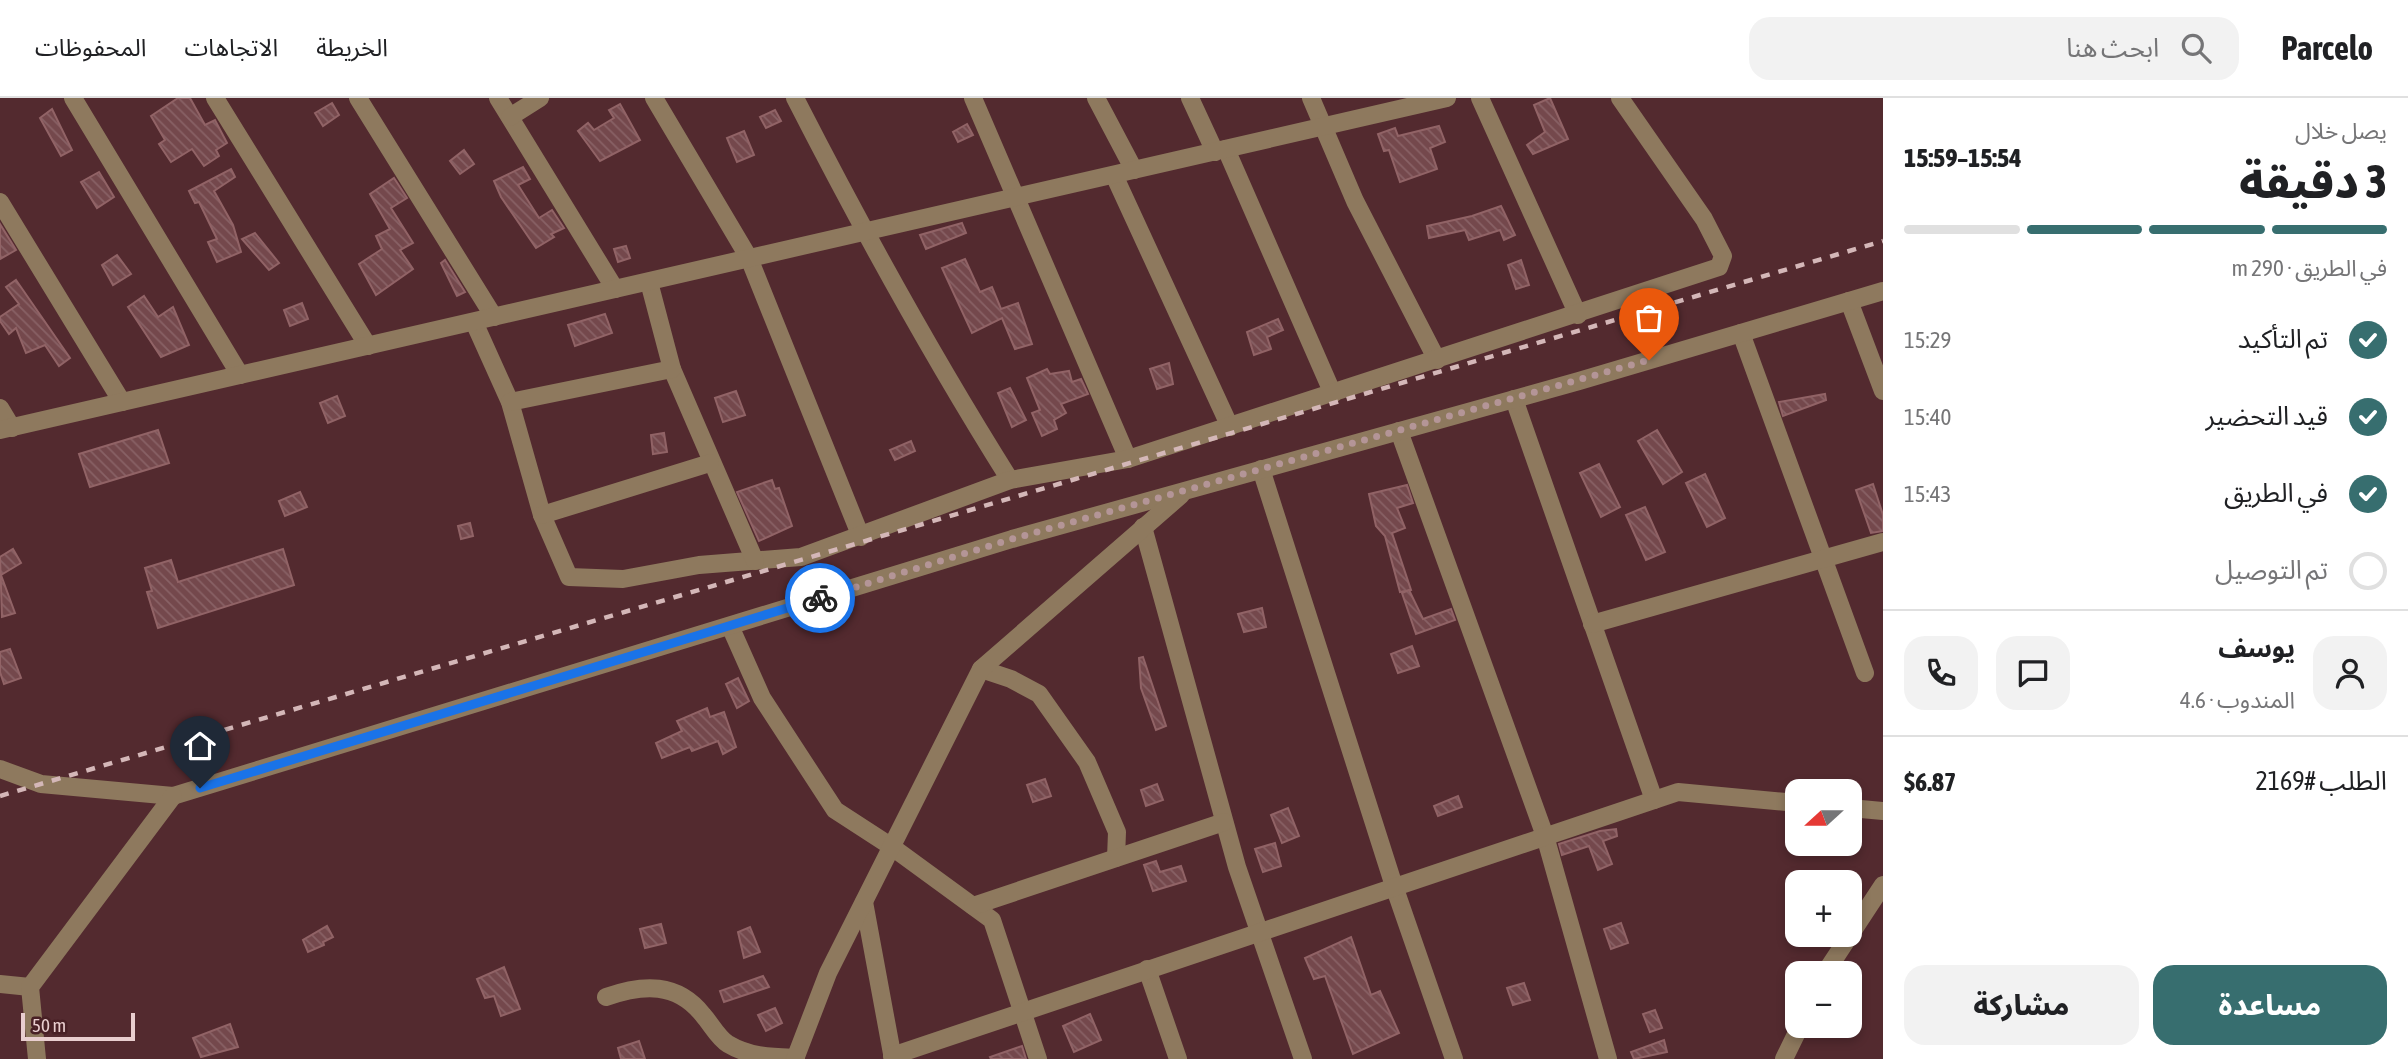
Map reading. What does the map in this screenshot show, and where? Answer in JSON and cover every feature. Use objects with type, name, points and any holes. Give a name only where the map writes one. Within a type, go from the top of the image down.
[{"type":"street","points":[[73,98],[240,375]]},
{"type":"street","points":[[215,98],[368,346]]},
{"type":"street","points":[[358,98],[494,317]]},
{"type":"street","points":[[498,98],[615,289]]},
{"type":"street","points":[[510,117],[540,98]]},
{"type":"street","points":[[654,98],[750,258],[861,537]]},
{"type":"street","points":[[795,98],[864,233],[938,365],[1010,481]]},
{"type":"street","points":[[973,98],[1128,459]]},
{"type":"street","points":[[1096,98],[1134,170]]},
{"type":"street","points":[[1190,98],[1220,151],[1333,394]]},
{"type":"street","points":[[1311,98],[1354,201],[1437,360]]},
{"type":"street","points":[[0,408],[6,429],[1447,98]]},
{"type":"street","points":[[1480,98],[1578,315]]},
{"type":"street","points":[[474,322],[510,402],[542,515],[569,577],[624,579],[699,565],[801,557],[1010,481],[1128,459],[1719,267],[1723,256],[1704,219],[1620,98]]},
{"type":"street","points":[[1114,175],[1230,427]]},
{"type":"street","points":[[0,202],[122,402]]},
{"type":"street","points":[[649,282],[672,369],[710,463],[755,561]]},
{"type":"street","points":[[0,769],[41,784],[173,796],[1012,539],[1514,399],[1883,291]]},
{"type":"street","points":[[1849,301],[1883,391]]},
{"type":"street","points":[[1741,333],[1865,673]]},
{"type":"street","points":[[510,402],[672,369]]},
{"type":"street","points":[[1514,399],[1654,800]]},
{"type":"street","points":[[1399,431],[1545,836],[1608,1059]]},
{"type":"street","points":[[542,515],[710,463]]},
{"type":"street","points":[[1261,469],[1394,886],[1454,1059]]},
{"type":"street","points":[[606,997],[635,987],[663,988],[692,1000],[725,1042],[751,1056],[795,1058],[828,973],[981,669],[1186,490]]},
{"type":"street","points":[[1143,527],[1224,821],[1303,1059]]},
{"type":"street","points":[[1592,624],[1883,542]]},
{"type":"street","points":[[730,626],[762,698],[835,810],[892,847],[992,920],[1038,1059]]},
{"type":"street","points":[[981,669],[1011,679],[1039,694],[1087,762],[1117,832],[1116,858]]},
{"type":"street","points":[[864,902],[892,1058],[1259,931],[1678,792],[1785,802]]},
{"type":"street","points":[[37,1059],[30,987],[173,796]]},
{"type":"street","points":[[1862,809],[1883,811]]},
{"type":"street","points":[[973,906],[1224,821]]},
{"type":"street","points":[[1835,961],[1875,912],[1883,885]]},
{"type":"street","points":[[1147,969],[1178,1059]]},
{"type":"street","points":[[0,984],[30,987]]},
{"type":"street","points":[[1784,1059],[1794,1038]]},
{"type":"building","points":[[178,98],[190,98],[205,125],[215,120],[227,143],[216,150],[219,156],[204,166],[192,149],[171,162],[159,144],[165,140],[151,116]]},
{"type":"building","points":[[1550,98],[1568,139],[1533,154],[1527,145],[1545,132],[1534,105]]},
{"type":"building","points":[[332,103],[339,115],[323,126],[315,113]]},
{"type":"building","points":[[620,104],[640,140],[600,161],[578,131],[588,123],[594,130],[614,118],[609,110]]},
{"type":"building","points":[[52,109],[72,150],[61,156],[40,118]]},
{"type":"building","points":[[775,110],[781,121],[766,128],[760,117]]},
{"type":"building","points":[[967,124],[973,135],[958,142],[953,132]]},
{"type":"building","points":[[1439,126],[1445,142],[1430,148],[1437,169],[1400,182],[1389,150],[1384,151],[1378,134],[1395,128],[1398,136]]},
{"type":"building","points":[[744,131],[754,155],[737,162],[727,138]]},
{"type":"building","points":[[464,150],[474,164],[460,174],[450,161]]},
{"type":"building","points":[[523,167],[530,179],[518,185],[539,218],[552,210],[564,228],[551,234],[554,237],[536,248],[501,197],[494,181]]},
{"type":"building","points":[[231,169],[235,177],[214,191],[233,225],[241,252],[217,262],[208,242],[217,239],[199,202],[195,203],[189,191]]},
{"type":"building","points":[[99,172],[114,197],[97,208],[81,182]]},
{"type":"building","points":[[394,178],[407,198],[391,208],[413,243],[400,250],[413,269],[376,295],[359,264],[382,249],[376,236],[390,229],[370,194]]},
{"type":"building","points":[[1501,206],[1515,235],[1504,240],[1500,230],[1469,240],[1465,230],[1429,238],[1427,226]]},
{"type":"building","points":[[962,223],[966,233],[926,249],[920,235]]},
{"type":"building","points":[[0,224],[16,250],[0,259]]},
{"type":"building","points":[[255,233],[279,263],[269,270],[242,239]]},
{"type":"building","points":[[626,246],[630,258],[618,262],[614,249]]},
{"type":"building","points":[[117,255],[131,274],[113,285],[102,265]]},
{"type":"building","points":[[965,259],[980,292],[992,287],[1001,309],[1018,303],[1032,344],[1015,349],[1002,318],[972,333],[942,268]]},
{"type":"building","points":[[445,260],[465,292],[457,296],[441,263]]},
{"type":"building","points":[[1521,260],[1529,285],[1516,289],[1508,265]]},
{"type":"building","points":[[16,280],[70,358],[59,366],[45,345],[26,353],[16,328],[9,334],[0,321],[0,317],[19,304],[6,287]]},
{"type":"building","points":[[144,296],[158,317],[173,307],[189,345],[161,357],[128,307]]},
{"type":"building","points":[[302,303],[308,319],[290,326],[284,310]]},
{"type":"building","points":[[605,314],[612,333],[575,346],[568,325]]},
{"type":"building","points":[[1278,319],[1283,330],[1267,337],[1271,349],[1254,355],[1247,332]]},
{"type":"building","points":[[1169,363],[1173,384],[1157,389],[1150,369]]},
{"type":"building","points":[[1047,369],[1050,374],[1069,371],[1072,382],[1081,379],[1088,394],[1061,404],[1066,413],[1054,420],[1057,429],[1042,436],[1032,413],[1040,410],[1027,378]]},
{"type":"building","points":[[1010,388],[1026,420],[1012,427],[998,393]]},
{"type":"building","points":[[736,391],[745,415],[723,422],[715,398]]},
{"type":"building","points":[[1825,394],[1826,400],[1783,416],[1779,402]]},
{"type":"building","points":[[337,396],[345,416],[328,423],[320,403]]},
{"type":"building","points":[[158,430],[169,463],[90,487],[79,454]]},
{"type":"building","points":[[1657,430],[1682,472],[1663,484],[1638,441]]},
{"type":"building","points":[[664,433],[667,452],[653,454],[651,435]]},
{"type":"building","points":[[911,441],[915,451],[895,460],[890,450]]},
{"type":"building","points":[[1599,464],[1620,507],[1601,517],[1580,473]]},
{"type":"building","points":[[1705,474],[1725,518],[1707,527],[1686,483]]},
{"type":"building","points":[[772,480],[775,489],[779,488],[792,526],[759,541],[737,492]]},
{"type":"building","points":[[1873,484],[1883,515],[1883,531],[1871,533],[1856,490]]},
{"type":"building","points":[[1407,485],[1413,503],[1397,508],[1405,528],[1392,533],[1411,590],[1400,592],[1385,536],[1376,526],[1369,494]]},
{"type":"building","points":[[300,492],[307,507],[285,516],[279,501]]},
{"type":"building","points":[[1645,507],[1665,552],[1646,560],[1626,515]]},
{"type":"building","points":[[470,523],[473,536],[461,539],[458,526]]},
{"type":"building","points":[[13,549],[21,563],[1,575],[15,613],[2,617],[0,557]]},
{"type":"building","points":[[283,549],[294,585],[158,628],[147,592],[152,591],[145,568],[171,560],[178,582]]},
{"type":"building","points":[[1409,590],[1423,619],[1451,609],[1455,620],[1416,634],[1402,593]]},
{"type":"building","points":[[1262,608],[1266,627],[1244,632],[1238,614]]},
{"type":"building","points":[[1412,646],[1419,666],[1398,673],[1391,654]]},
{"type":"building","points":[[10,649],[21,678],[4,684],[0,672],[0,652]]},
{"type":"building","points":[[1143,657],[1166,726],[1156,730],[1141,688],[1139,658]]},
{"type":"building","points":[[738,678],[749,701],[737,708],[726,684]]},
{"type":"building","points":[[707,708],[710,717],[724,712],[736,747],[723,754],[718,741],[692,751],[690,747],[662,758],[656,743],[682,731],[677,721]]},
{"type":"building","points":[[1045,779],[1051,796],[1033,802],[1027,785]]},
{"type":"building","points":[[1157,784],[1163,800],[1146,806],[1141,790]]},
{"type":"building","points":[[1458,796],[1462,807],[1438,816],[1434,806]]},
{"type":"building","points":[[1288,808],[1299,836],[1282,843],[1271,815]]},
{"type":"building","points":[[1616,829],[1617,836],[1603,841],[1612,864],[1598,870],[1589,846],[1562,855],[1559,844],[1600,831]]},
{"type":"building","points":[[1275,843],[1281,866],[1263,872],[1255,849]]},
{"type":"building","points":[[1156,861],[1160,872],[1181,866],[1186,881],[1153,891],[1144,865]]},
{"type":"building","points":[[1621,923],[1628,943],[1611,949],[1604,929]]},
{"type":"building","points":[[661,924],[666,943],[645,948],[640,929]]},
{"type":"building","points":[[327,926],[333,937],[323,942],[324,945],[308,952],[303,940]]},
{"type":"building","points":[[750,927],[760,952],[744,958],[738,932]]},
{"type":"building","points":[[1351,937],[1371,995],[1380,991],[1399,1033],[1353,1054],[1325,976],[1314,979],[1305,958]]},
{"type":"building","points":[[504,967],[520,1009],[501,1016],[494,996],[485,998],[477,979]]},
{"type":"building","points":[[763,976],[769,987],[724,1002],[720,991]]},
{"type":"building","points":[[1524,983],[1530,1000],[1513,1005],[1507,988]]},
{"type":"building","points":[[775,1008],[782,1023],[766,1031],[758,1015]]},
{"type":"building","points":[[1655,1010],[1662,1028],[1650,1032],[1643,1014]]},
{"type":"building","points":[[1090,1014],[1101,1040],[1074,1052],[1063,1026]]},
{"type":"building","points":[[230,1024],[238,1047],[201,1057],[193,1038]]},
{"type":"building","points":[[1664,1040],[1667,1052],[1634,1059],[1631,1052]]},
{"type":"building","points":[[639,1041],[645,1059],[621,1059],[618,1048]]},
{"type":"building","points":[[1022,1046],[1026,1059],[990,1057]]},
{"type":"railway","points":[[0,796],[1883,241]]},
{"type":"way so far","points":[[820,598],[1012,539],[1649,360]]},
{"type":"route","points":[[200,788],[820,598]]}]
